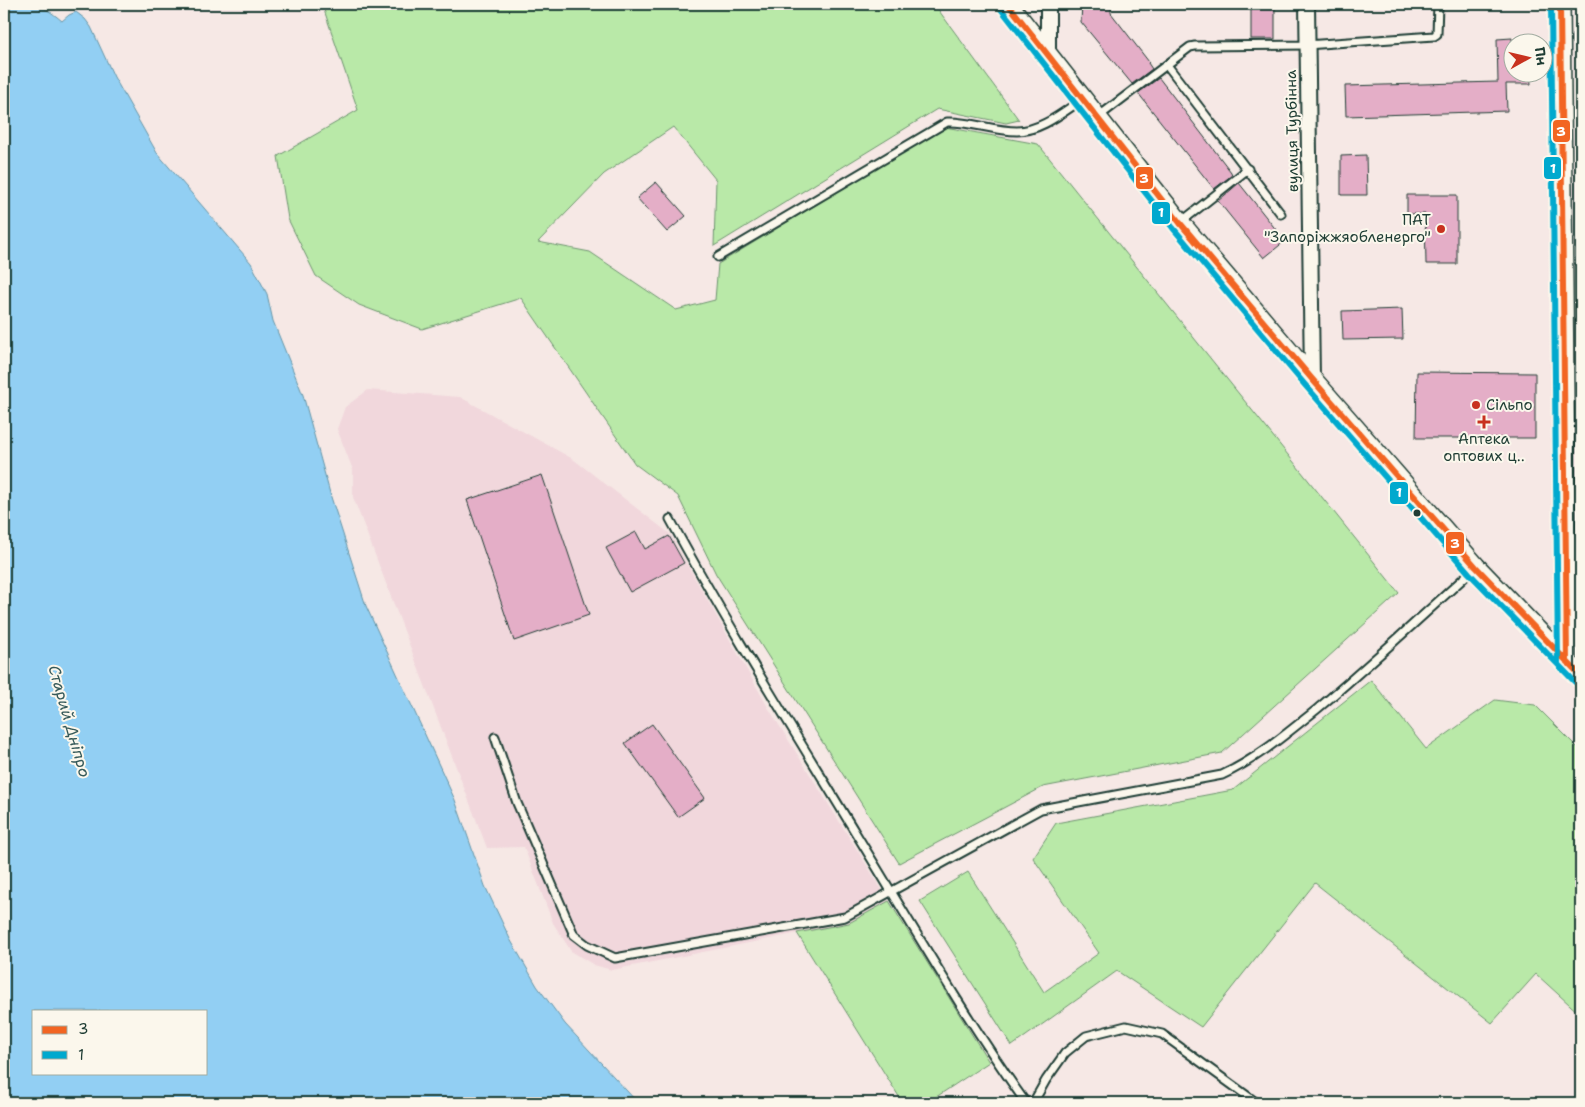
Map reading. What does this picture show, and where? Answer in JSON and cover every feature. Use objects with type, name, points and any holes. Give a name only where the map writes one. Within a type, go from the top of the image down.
[{"type":"street","points":[[1008,4],[1180,223],[1312,379],[1476,567],[1581,676]]},
{"type":"street","points":[[1048,4],[1048,56]]},
{"type":"street","name":"вулиця Турбінна","points":[[1307,4],[1306,45],[1312,379]]},
{"type":"street","points":[[1560,4],[1567,662]]},
{"type":"lane","points":[[1098,117],[1167,64],[1194,46],[1306,45],[1434,36],[1438,34],[1438,4]]},
{"type":"lane","points":[[1167,64],[1281,214]]},
{"type":"lane","points":[[718,257],[947,122],[957,121],[1016,131],[1034,128],[1057,116],[1083,98]]},
{"type":"lane","points":[[1180,223],[1248,169]]},
{"type":"lane","points":[[670,519],[712,597],[995,1059],[1026,1103]]},
{"type":"lane","points":[[495,737],[516,803],[574,934],[587,945],[615,958],[845,917],[1041,809],[1222,775],[1242,766],[1287,734],[1350,681],[1476,567]]},
{"type":"lane","points":[[1033,1103],[1046,1080],[1065,1054],[1086,1036],[1126,1026],[1162,1034],[1257,1103]]},
{"type":"shaded area","points":[[368,390],[460,397],[573,459],[670,534],[769,709],[889,901],[849,923],[612,970],[594,965],[571,951],[553,923],[524,847],[487,848],[353,497],[353,470],[337,429],[345,407]]},
{"type":"green space","points":[[322,4],[934,4],[1019,120],[1006,123],[937,109],[714,246],[716,180],[673,127],[604,174],[538,242],[590,252],[676,310],[715,300],[718,264],[945,127],[1038,144],[1399,593],[1222,753],[1043,787],[899,863],[716,574],[678,496],[635,464],[521,298],[422,329],[359,305],[316,276],[288,219],[278,156],[358,110]]},
{"type":"green space","points":[[1371,680],[1426,749],[1495,700],[1535,705],[1581,751],[1581,1015],[1536,974],[1492,1023],[1315,883],[1201,1027],[1117,971],[1012,1046],[920,901],[968,872],[1044,992],[1099,953],[1033,858],[1056,823],[1233,790]]},
{"type":"green space","points":[[889,901],[989,1062],[927,1103],[903,1103],[797,933],[849,923]]},
{"type":"water","name":"Старий Дніпро","points":[[4,4],[35,5],[48,10],[62,21],[76,12],[85,19],[91,27],[114,77],[157,153],[251,263],[267,294],[273,321],[303,395],[331,497],[366,606],[455,800],[485,886],[510,939],[537,986],[565,1024],[638,1103],[4,1103]]},
{"type":"building","points":[[1082,4],[1111,4],[1111,13],[1149,62],[1152,69],[1132,84],[1081,22]]},
{"type":"building","points":[[1251,4],[1275,4],[1275,39],[1251,39]]},
{"type":"building","points":[[1497,39],[1502,39],[1502,82],[1531,82],[1531,84],[1506,84],[1507,111],[1346,116],[1345,86],[1498,82]]},
{"type":"building","points":[[1159,78],[1231,172],[1232,175],[1214,189],[1138,93]]},
{"type":"building","points":[[1366,155],[1367,195],[1341,195],[1341,156]]},
{"type":"building","points":[[656,182],[686,216],[667,232],[637,198]]},
{"type":"building","points":[[1239,183],[1285,241],[1264,258],[1218,201]]},
{"type":"building","points":[[1407,195],[1457,195],[1457,264],[1426,264],[1425,214],[1407,214]]},
{"type":"building","points":[[1402,309],[1403,339],[1343,340],[1342,311]]},
{"type":"building","name":"Сільпо","points":[[1417,372],[1535,373],[1535,438],[1416,438]]},
{"type":"building","points":[[542,475],[589,615],[514,641],[467,500]]},
{"type":"building","points":[[636,532],[645,549],[669,536],[684,563],[630,592],[606,548]]},
{"type":"building","points":[[652,724],[705,798],[678,817],[625,743]]},
{"type":"transit line","name":"3","points":[[1008,4],[1180,223],[1312,379],[1476,567],[1581,676]]},
{"type":"transit line","name":"1","points":[[1551,4],[1558,662]]},
{"type":"transit line","name":"3","points":[[1560,4],[1567,662]]},
{"type":"transit line","name":"1","points":[[1001,9],[1173,228],[1305,385],[1469,573],[1575,682]]},
{"type":"place","name":"ПАТ \"Запоріжжяобленерго\"","points":[[1441,229]]},
{"type":"place","name":"Сільпо","points":[[1476,405]]},
{"type":"place","name":"Аптека оптових ц‥","points":[[1484,422]]}]
